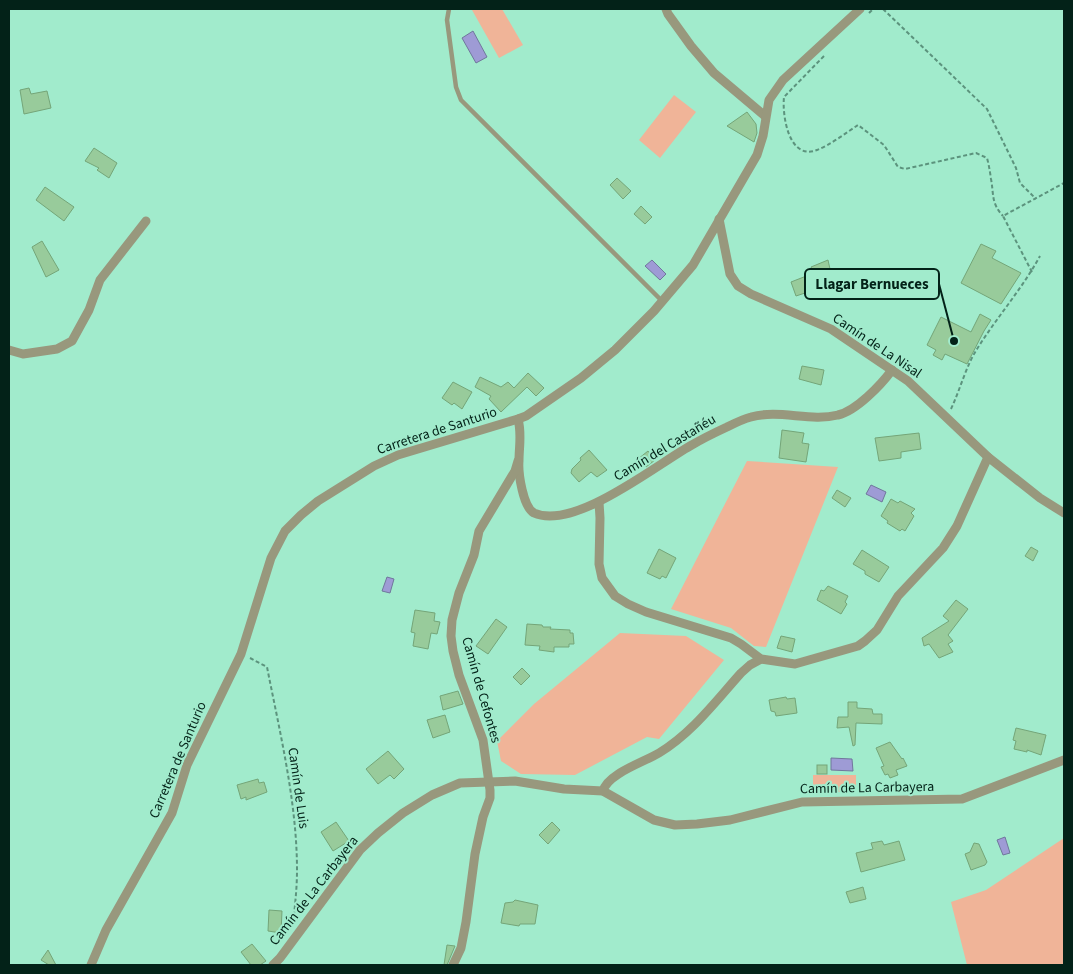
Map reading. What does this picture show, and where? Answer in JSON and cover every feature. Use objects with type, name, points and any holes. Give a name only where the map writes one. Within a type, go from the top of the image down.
[{"type":"street","points":[[666,9],[691,46],[714,73],[766,116]]},
{"type":"street","name":"Carretera de Santurio","points":[[91,965],[106,930],[172,813],[187,765],[242,654],[271,558],[285,531],[318,501],[374,466],[398,455],[526,416],[581,378],[615,350],[663,302],[693,265],[757,155],[763,136],[769,100],[783,80],[863,12]]},
{"type":"street","name":"Camín de La Nisal","points":[[719,219],[730,274],[738,286],[751,294],[830,329],[908,381],[988,457],[1040,498],[1064,513]]},
{"type":"street","points":[[9,350],[23,354],[57,349],[72,341],[89,310],[100,280],[146,221]]},
{"type":"street","name":"Camín del Castañéu","points":[[518,419],[521,429],[518,461],[527,508],[542,515],[560,514],[599,502],[690,446],[752,416],[827,417],[840,415],[853,408],[884,381],[892,370]]},
{"type":"street","points":[[599,502],[599,564],[602,578],[614,596],[646,612],[731,638],[761,659],[795,664],[858,646],[873,635],[898,596],[943,548],[958,526],[988,457]]},
{"type":"street","name":"Camín de Cefontes","points":[[453,965],[461,948],[475,854],[490,798],[482,740],[453,651],[451,636],[452,620],[459,593],[474,555],[479,531],[515,471],[518,461]]},
{"type":"street","points":[[603,791],[604,787],[619,774],[659,753],[686,733],[741,673],[761,659]]},
{"type":"street","name":"Camín de La Carbayera","points":[[273,965],[360,850],[403,814],[460,783],[515,781],[564,789],[603,791],[654,820],[675,825],[730,820],[802,802],[962,799],[1064,760]]},
{"type":"lane","points":[[449,9],[447,20],[456,87],[461,100],[663,302]]},
{"type":"path","points":[[863,12],[873,9]]},
{"type":"path","points":[[883,9],[987,109],[1016,168],[1020,183],[1036,199]]},
{"type":"path","points":[[825,56],[784,97],[783,106],[786,127],[792,141],[803,150],[816,151],[858,125],[884,145],[898,167],[905,169],[976,153],[987,158],[993,199],[1032,272]]},
{"type":"path","points":[[1003,216],[1064,183]]},
{"type":"path","points":[[947,418],[976,351],[1032,272],[1040,256]]},
{"type":"path","name":"Camín de Luis","points":[[242,654],[267,667],[285,760],[295,835],[297,871],[293,924]]},
{"type":"shaded area","points":[[473,9],[502,9],[523,45],[499,58]]},
{"type":"shaded area","points":[[473,31],[487,57],[476,63],[462,38]]},
{"type":"shaded area","points":[[674,95],[696,112],[660,158],[639,140]]},
{"type":"shaded area","points":[[652,260],[666,274],[660,280],[645,266]]},
{"type":"shaded area","points":[[747,461],[838,467],[766,647],[754,646],[731,628],[671,609]]},
{"type":"shaded area","points":[[871,485],[886,492],[882,502],[866,494]]},
{"type":"shaded area","points":[[387,577],[394,579],[390,593],[382,591]]},
{"type":"shaded area","points":[[620,633],[686,636],[724,660],[659,739],[647,737],[575,775],[521,774],[501,761],[497,741],[534,704]]},
{"type":"shaded area","points":[[831,758],[852,759],[853,771],[831,770]]},
{"type":"shaded area","points":[[813,775],[856,775],[856,792],[813,792]]},
{"type":"shaded area","points":[[1005,837],[1010,853],[1003,855],[997,840]]},
{"type":"shaded area","points":[[1064,838],[1064,965],[967,965],[951,902],[986,890]]},
{"type":"building","points":[[29,88],[31,94],[47,91],[51,108],[24,114],[20,90]]},
{"type":"building","points":[[747,112],[756,124],[757,133],[754,142],[727,126]]},
{"type":"building","points":[[94,148],[117,163],[109,178],[97,170],[99,168],[85,161]]},
{"type":"building","points":[[617,178],[631,191],[623,199],[610,185]]},
{"type":"building","points":[[45,187],[74,207],[64,221],[36,200]]},
{"type":"building","points":[[641,206],[652,217],[645,224],[634,214]]},
{"type":"building","points":[[42,241],[59,270],[46,277],[32,247]]},
{"type":"building","points":[[981,244],[996,251],[992,258],[1021,273],[1001,304],[961,283]]},
{"type":"building","points":[[828,260],[834,287],[796,296],[791,282],[814,273],[811,267]]},
{"type":"building","points":[[980,314],[991,320],[967,364],[945,354],[942,360],[933,355],[936,350],[927,345],[941,317],[971,332]]},
{"type":"building","points":[[802,366],[824,370],[821,385],[799,379]]},
{"type":"building","points":[[528,373],[544,388],[536,396],[527,387],[501,412],[489,399],[491,396],[475,387],[480,377],[501,387],[508,382],[514,388]]},
{"type":"building","points":[[453,382],[472,392],[462,409],[442,398]]},
{"type":"building","points":[[782,430],[804,433],[802,443],[809,444],[806,462],[779,458]]},
{"type":"building","points":[[919,433],[921,449],[901,452],[901,458],[879,461],[875,438]]},
{"type":"building","points":[[589,450],[607,470],[597,477],[591,472],[579,482],[571,473],[572,469]]},
{"type":"building","points":[[648,451],[655,460],[646,467],[644,465],[623,471]]},
{"type":"building","points":[[837,490],[851,498],[845,507],[832,498]]},
{"type":"building","points":[[891,499],[898,503],[900,501],[915,509],[911,513],[914,516],[905,531],[902,529],[900,531],[887,523],[888,521],[881,516]]},
{"type":"building","points":[[1031,547],[1038,551],[1033,561],[1025,556]]},
{"type":"building","points":[[659,549],[676,558],[666,578],[662,576],[660,579],[647,573]]},
{"type":"building","points":[[862,550],[889,567],[879,582],[853,564]]},
{"type":"building","points":[[828,586],[848,596],[845,602],[847,604],[841,614],[817,600],[821,590],[824,591]]},
{"type":"building","points":[[956,600],[968,609],[948,635],[953,641],[948,644],[953,652],[939,658],[929,644],[924,646],[922,638],[949,621],[943,616]]},
{"type":"building","points":[[415,610],[435,613],[434,621],[440,622],[437,634],[431,633],[428,649],[413,646],[415,633],[411,632]]},
{"type":"building","points":[[496,619],[507,627],[488,654],[476,646]]},
{"type":"building","points":[[527,624],[551,627],[550,629],[570,630],[570,633],[573,633],[574,644],[569,644],[569,647],[554,647],[554,652],[539,650],[540,646],[525,645]]},
{"type":"building","points":[[781,636],[795,639],[792,652],[777,648]]},
{"type":"building","points":[[522,668],[530,676],[521,685],[513,677]]},
{"type":"building","points":[[458,691],[463,704],[443,710],[440,696]]},
{"type":"building","points":[[786,697],[787,699],[795,698],[797,713],[776,716],[775,712],[771,711],[769,700]]},
{"type":"building","points":[[848,702],[857,702],[857,708],[872,709],[873,714],[882,714],[882,724],[856,723],[855,745],[853,746],[849,727],[837,728],[838,717],[848,717]]},
{"type":"building","points":[[445,715],[450,732],[433,738],[427,720]]},
{"type":"building","points":[[1016,728],[1046,735],[1041,755],[1027,750],[1027,752],[1014,749],[1016,741],[1013,740]]},
{"type":"building","points":[[890,742],[907,766],[896,770],[898,775],[890,778],[888,774],[885,775],[881,767],[884,766],[876,748]]},
{"type":"building","points":[[388,751],[404,769],[394,779],[390,775],[378,784],[366,769]]},
{"type":"building","points":[[817,765],[827,765],[827,774],[817,774]]},
{"type":"building","points":[[258,779],[259,783],[264,782],[267,792],[246,800],[246,797],[241,799],[237,785]]},
{"type":"building","points":[[336,822],[349,841],[333,851],[321,832]]},
{"type":"building","points":[[552,822],[560,830],[548,844],[539,835]]},
{"type":"building","points":[[882,841],[884,845],[899,841],[905,860],[861,872],[856,853],[873,849],[871,843]]},
{"type":"building","points":[[974,843],[979,844],[987,862],[985,865],[971,870],[965,854],[970,852]]},
{"type":"building","points":[[863,887],[866,899],[850,903],[846,892]]},
{"type":"building","points":[[515,900],[538,905],[535,924],[520,924],[519,926],[501,923],[505,903]]},
{"type":"building","points":[[269,910],[282,911],[281,933],[268,931]]},
{"type":"building","points":[[252,944],[266,961],[260,965],[251,965],[241,952]]},
{"type":"building","points":[[447,945],[455,946],[447,965],[444,965]]},
{"type":"building","points":[[48,950],[56,965],[49,965],[41,960]]},
{"type":"place","name":"Llagar Bernueces","points":[[954,341]]}]
